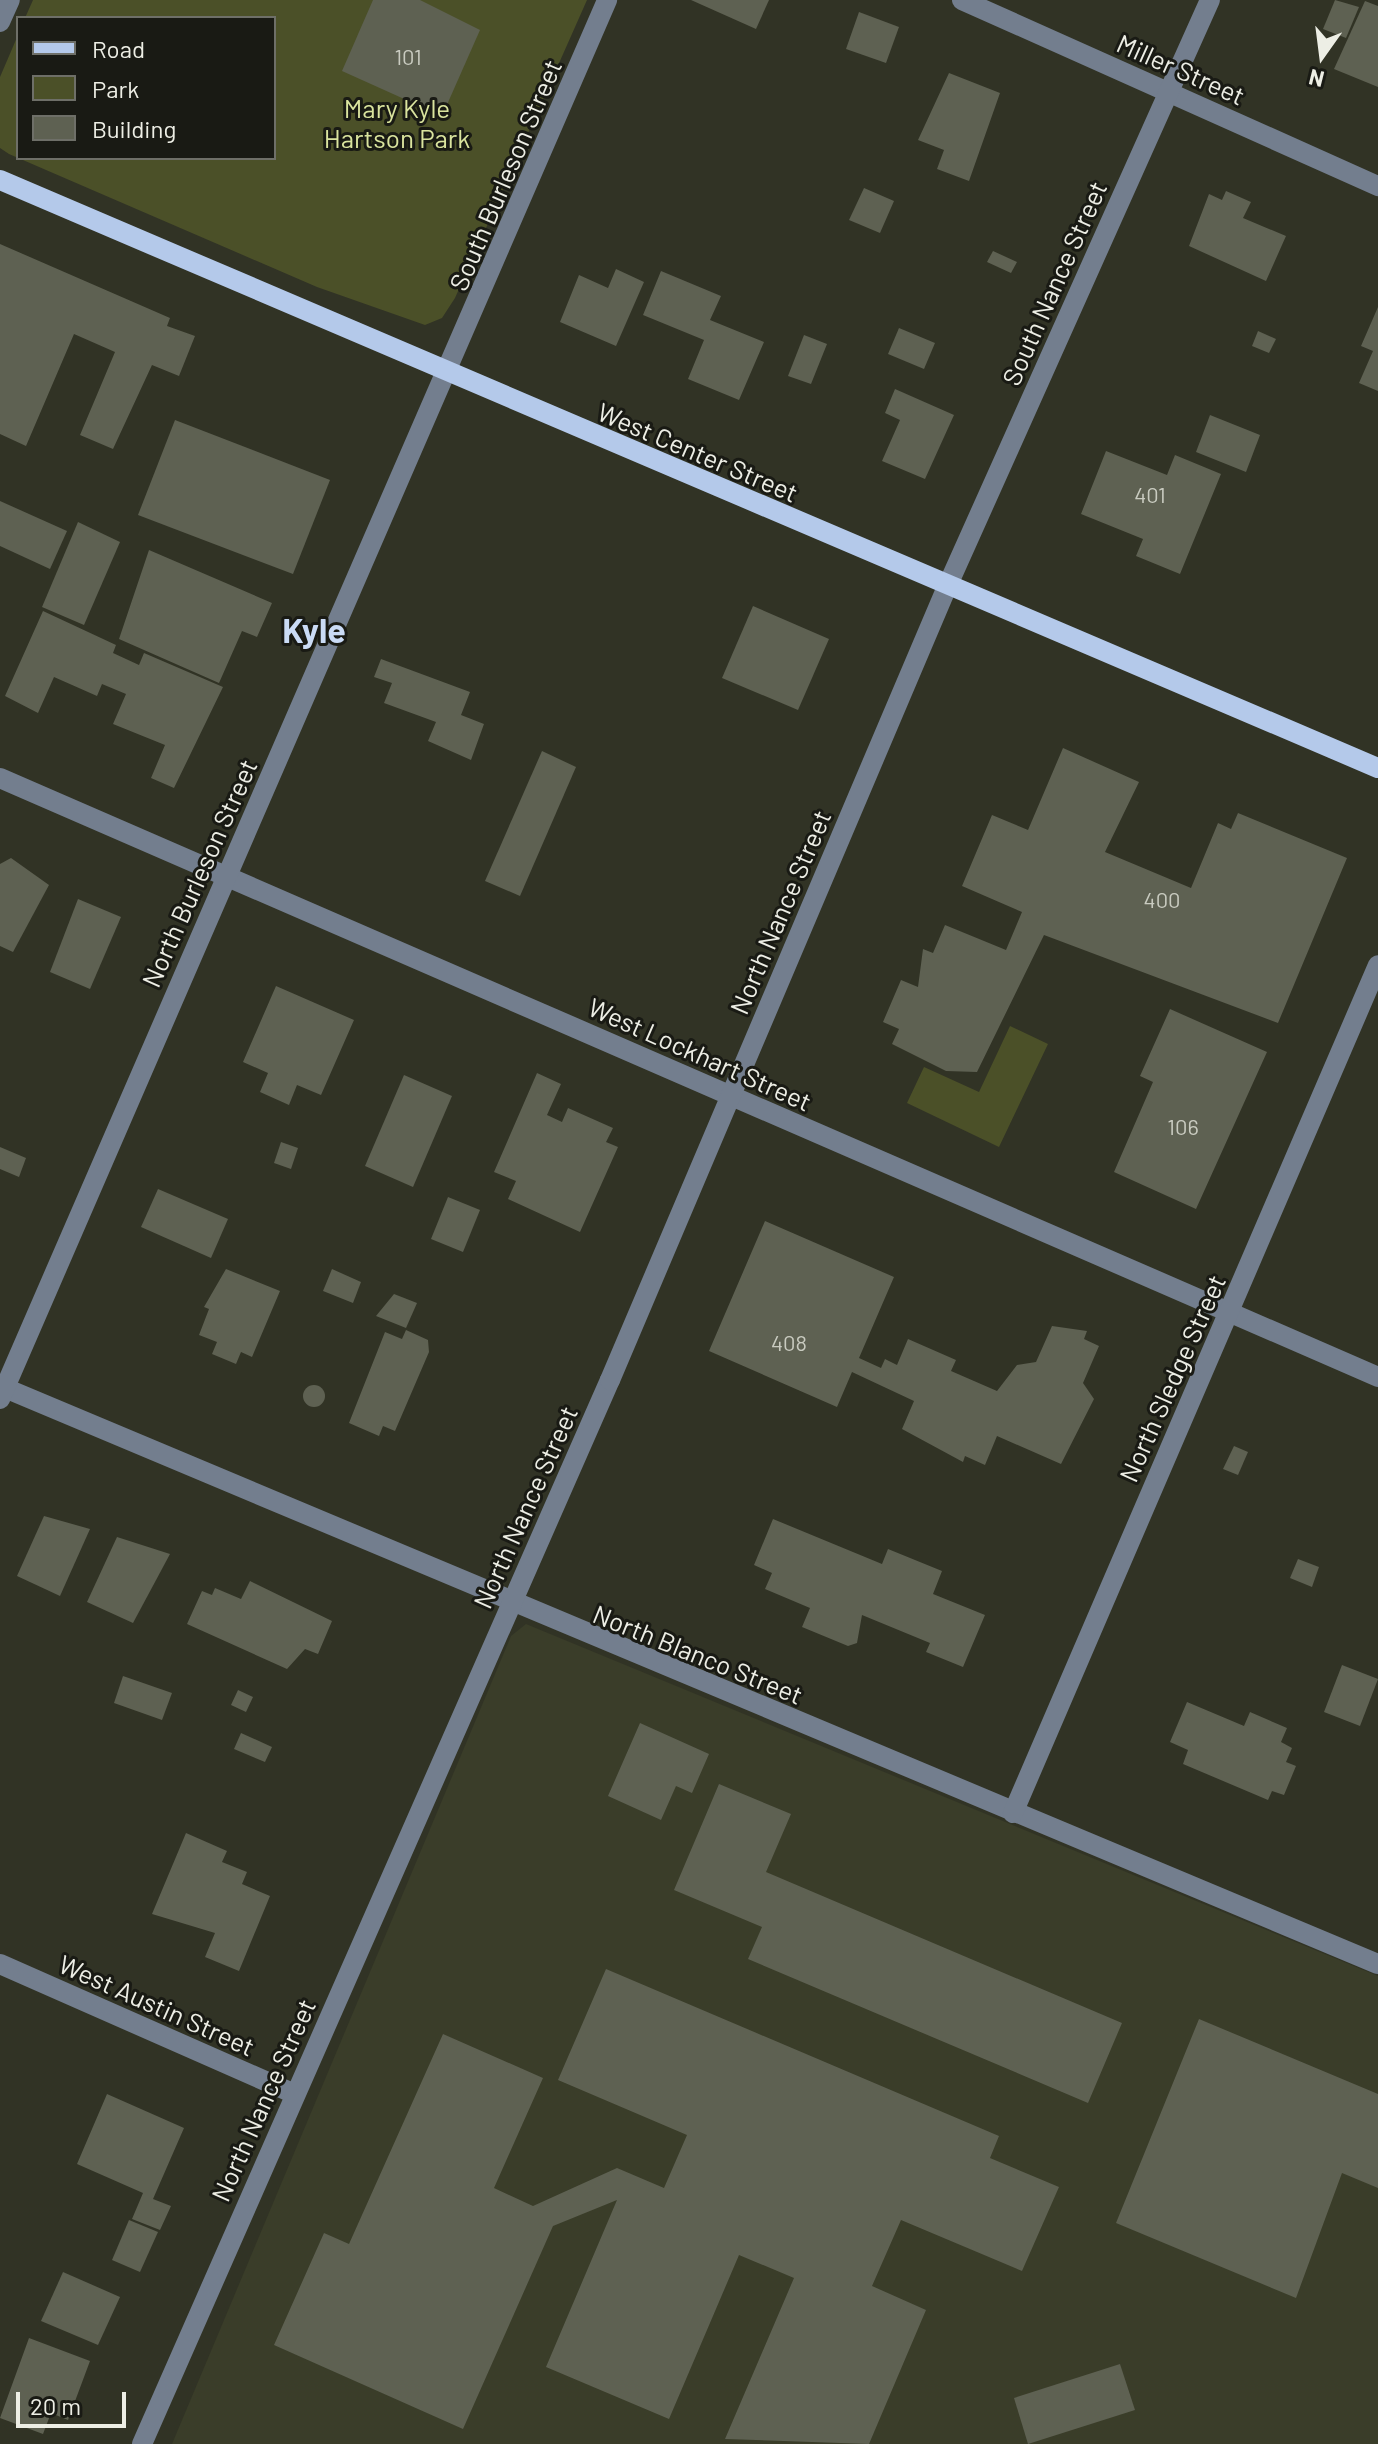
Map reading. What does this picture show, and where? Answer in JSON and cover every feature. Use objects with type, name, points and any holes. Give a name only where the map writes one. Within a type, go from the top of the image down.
[{"type":"main road","name":"West Center Street","points":[[0,180],[445,368],[947,587],[1378,768]]},
{"type":"street","points":[[0,22],[10,0]]},
{"type":"street","name":"South Burleson Street","points":[[445,368],[471,322],[607,0]]},
{"type":"street","name":"Miller Street","points":[[962,0],[1378,186]]},
{"type":"street","name":"South Nance Street","points":[[947,587],[1210,0]]},
{"type":"street","name":"North Burleson Street","points":[[2,1391],[445,368]]},
{"type":"street","name":"North Nance Street","points":[[142,2444],[293,2093],[732,1097],[947,587]]},
{"type":"street","name":"West Lockhart Street","points":[[0,778],[227,872],[732,1097],[1378,1377]]},
{"type":"street","name":"North Sledge Street","points":[[1013,1813],[1378,965]]},
{"type":"street","name":"North Blanco Street","points":[[2,1391],[1378,1964]]},
{"type":"street","name":"West Austin Street","points":[[0,1964],[293,2093]]},
{"type":"shaded area","points":[[526,1624],[1378,1976],[1378,2444],[172,2444],[511,1636]]},
{"type":"green space","name":"Mary Kyle Hartson Park","points":[[33,0],[587,0],[455,298],[442,318],[425,325],[317,287],[23,160],[276,160],[276,16],[26,16]]},
{"type":"green space","points":[[16,40],[16,157],[0,148],[0,77]]},
{"type":"green space","points":[[1010,1026],[1048,1044],[999,1147],[907,1103],[924,1067],[979,1092]]},
{"type":"building","points":[[373,0],[420,0],[480,30],[442,116],[342,71]]},
{"type":"building","points":[[691,0],[769,0],[756,29]]},
{"type":"building","points":[[1335,0],[1359,7],[1346,38],[1323,29]]},
{"type":"building","points":[[1365,1],[1378,6],[1378,87],[1334,69]]},
{"type":"building","points":[[859,12],[899,27],[886,63],[846,49]]},
{"type":"building","points":[[949,73],[1000,93],[969,181],[937,169],[944,150],[918,140]]},
{"type":"building","points":[[864,188],[894,201],[880,233],[849,220]]},
{"type":"building","points":[[1226,191],[1251,202],[1243,218],[1286,236],[1266,281],[1189,246],[1209,194],[1222,200]]},
{"type":"building","points":[[0,244],[170,318],[167,326],[195,336],[179,376],[152,365],[113,449],[80,435],[115,352],[74,334],[26,446],[0,434]]},
{"type":"building","points":[[993,251],[1017,262],[1011,273],[987,262]]},
{"type":"building","points":[[616,269],[644,282],[616,346],[560,322],[579,275],[608,288]]},
{"type":"building","points":[[661,271],[721,296],[710,320],[764,342],[739,400],[688,379],[704,340],[643,315]]},
{"type":"building","points":[[1378,307],[1378,391],[1359,383],[1373,351],[1361,346]]},
{"type":"building","points":[[899,328],[935,343],[924,369],[888,354]]},
{"type":"building","points":[[1258,331],[1276,339],[1269,353],[1252,346]]},
{"type":"building","points":[[804,335],[827,344],[811,384],[788,376]]},
{"type":"building","points":[[895,389],[954,415],[925,479],[882,461],[900,420],[885,413]]},
{"type":"building","points":[[1210,415],[1260,435],[1246,472],[1196,452]]},
{"type":"building","points":[[175,420],[330,480],[293,574],[138,515]]},
{"type":"building","points":[[1106,451],[1167,475],[1175,455],[1221,474],[1180,574],[1136,556],[1143,539],[1081,514]]},
{"type":"building","points":[[0,501],[67,531],[50,569],[0,546]]},
{"type":"building","points":[[78,522],[120,542],[84,625],[42,607]]},
{"type":"building","points":[[149,550],[272,603],[257,637],[242,631],[219,683],[119,639]]},
{"type":"building","points":[[753,606],[829,639],[798,710],[722,678]]},
{"type":"building","points":[[43,611],[116,645],[113,653],[139,665],[144,653],[223,687],[174,788],[151,778],[165,745],[113,724],[126,694],[102,684],[97,696],[54,677],[38,713],[5,696]]},
{"type":"building","points":[[381,659],[470,692],[461,715],[484,724],[471,760],[428,741],[436,722],[384,703],[392,683],[374,677]]},
{"type":"building","points":[[1063,748],[1139,782],[1105,852],[1191,888],[1218,823],[1231,829],[1238,813],[1347,858],[1278,1023],[1044,935],[977,1072],[946,1071],[892,1044],[899,1029],[883,1022],[901,980],[918,987],[923,949],[933,953],[945,925],[1006,950],[1022,912],[962,886],[992,815],[1028,830]]},
{"type":"building","points":[[542,751],[576,767],[520,896],[485,881]]},
{"type":"building","points":[[11,858],[49,885],[13,952],[0,946],[0,864]]},
{"type":"building","points":[[78,899],[121,917],[90,989],[50,972]]},
{"type":"building","points":[[276,986],[354,1020],[321,1095],[297,1085],[289,1105],[260,1092],[268,1073],[243,1062]]},
{"type":"building","points":[[1170,1009],[1267,1052],[1196,1209],[1114,1172],[1153,1082],[1140,1076]]},
{"type":"building","points":[[537,1073],[561,1084],[547,1115],[562,1122],[568,1108],[613,1128],[606,1142],[618,1147],[580,1232],[508,1199],[516,1181],[494,1172]]},
{"type":"building","points":[[404,1075],[452,1096],[413,1187],[365,1166]]},
{"type":"building","points":[[281,1142],[298,1148],[291,1169],[274,1163]]},
{"type":"building","points":[[0,1147],[26,1158],[19,1177],[0,1169]]},
{"type":"building","points":[[158,1189],[228,1219],[211,1258],[141,1227]]},
{"type":"building","points":[[448,1197],[480,1210],[463,1252],[431,1239]]},
{"type":"building","points":[[765,1221],[894,1277],[859,1358],[881,1368],[885,1359],[897,1365],[908,1339],[956,1360],[951,1371],[997,1391],[1017,1365],[1036,1362],[1052,1326],[1087,1331],[1084,1339],[1099,1346],[1083,1383],[1094,1399],[1061,1464],[997,1436],[985,1465],[965,1456],[963,1462],[902,1429],[914,1401],[852,1372],[837,1407],[709,1351]]},
{"type":"building","points":[[226,1269],[280,1291],[252,1357],[241,1352],[236,1364],[212,1354],[217,1342],[199,1335],[209,1309],[204,1307]]},
{"type":"building","points":[[332,1269],[361,1282],[353,1303],[323,1291]]},
{"type":"building","points":[[394,1294],[417,1303],[406,1328],[376,1316]]},
{"type":"building","points":[[406,1330],[428,1340],[429,1352],[395,1431],[383,1426],[379,1436],[349,1423],[385,1332],[402,1339]]},
{"type":"building","points":[[314,1385],[322,1388],[325,1396],[322,1404],[314,1407],[306,1404],[303,1396],[306,1388]]},
{"type":"building","points":[[1234,1446],[1248,1452],[1238,1475],[1223,1469]]},
{"type":"building","points":[[44,1516],[90,1529],[60,1596],[17,1576]]},
{"type":"building","points":[[773,1519],[882,1564],[888,1549],[942,1571],[933,1594],[985,1615],[963,1667],[926,1652],[930,1643],[862,1615],[857,1643],[848,1646],[802,1627],[810,1608],[765,1589],[772,1573],[754,1565]]},
{"type":"building","points":[[117,1537],[170,1554],[133,1623],[87,1602]]},
{"type":"building","points":[[1298,1559],[1319,1567],[1312,1587],[1290,1578]]},
{"type":"building","points":[[250,1581],[332,1621],[318,1654],[305,1649],[287,1669],[187,1624],[202,1591],[212,1595],[215,1588],[241,1599]]},
{"type":"building","points":[[1342,1665],[1378,1679],[1360,1726],[1324,1712]]},
{"type":"building","points":[[123,1676],[172,1693],[162,1720],[114,1703]]},
{"type":"building","points":[[238,1690],[253,1697],[246,1712],[231,1705]]},
{"type":"building","points":[[1187,1702],[1244,1726],[1250,1712],[1287,1728],[1281,1742],[1292,1748],[1286,1762],[1296,1766],[1284,1795],[1272,1791],[1268,1800],[1183,1764],[1188,1750],[1170,1742]]},
{"type":"building","points":[[640,1723],[709,1754],[692,1793],[676,1786],[661,1820],[608,1796]]},
{"type":"building","points":[[241,1733],[272,1747],[265,1762],[234,1749]]},
{"type":"building","points":[[719,1784],[791,1814],[766,1872],[1122,2023],[1088,2103],[748,1959],[762,1927],[674,1890]]},
{"type":"building","points":[[186,1833],[227,1851],[222,1862],[247,1872],[242,1884],[270,1896],[239,1971],[205,1957],[215,1933],[152,1914]]},
{"type":"building","points":[[606,1969],[999,2136],[990,2158],[1059,2187],[1022,2271],[901,2220],[872,2286],[926,2310],[869,2444],[725,2439],[794,2278],[739,2255],[669,2419],[546,2367],[617,2200],[553,2226],[463,2429],[274,2345],[324,2233],[349,2244],[443,2034],[543,2078],[494,2188],[533,2206],[617,2168],[664,2188],[687,2135],[558,2080]]},
{"type":"building","points":[[1199,2019],[1378,2094],[1378,2188],[1342,2173],[1296,2298],[1116,2223]]},
{"type":"building","points":[[107,2094],[184,2128],[153,2199],[171,2206],[160,2230],[132,2219],[143,2193],[77,2164]]},
{"type":"building","points":[[129,2220],[158,2232],[140,2272],[112,2260]]},
{"type":"building","points":[[63,2272],[120,2297],[98,2345],[41,2321]]},
{"type":"building","points":[[29,2338],[90,2361],[68,2420],[51,2413],[43,2434],[0,2418]]},
{"type":"building","points":[[1120,2364],[1135,2410],[1028,2444],[1014,2398]]},
{"type":"district","name":"Kyle","points":[[314,630]]}]
